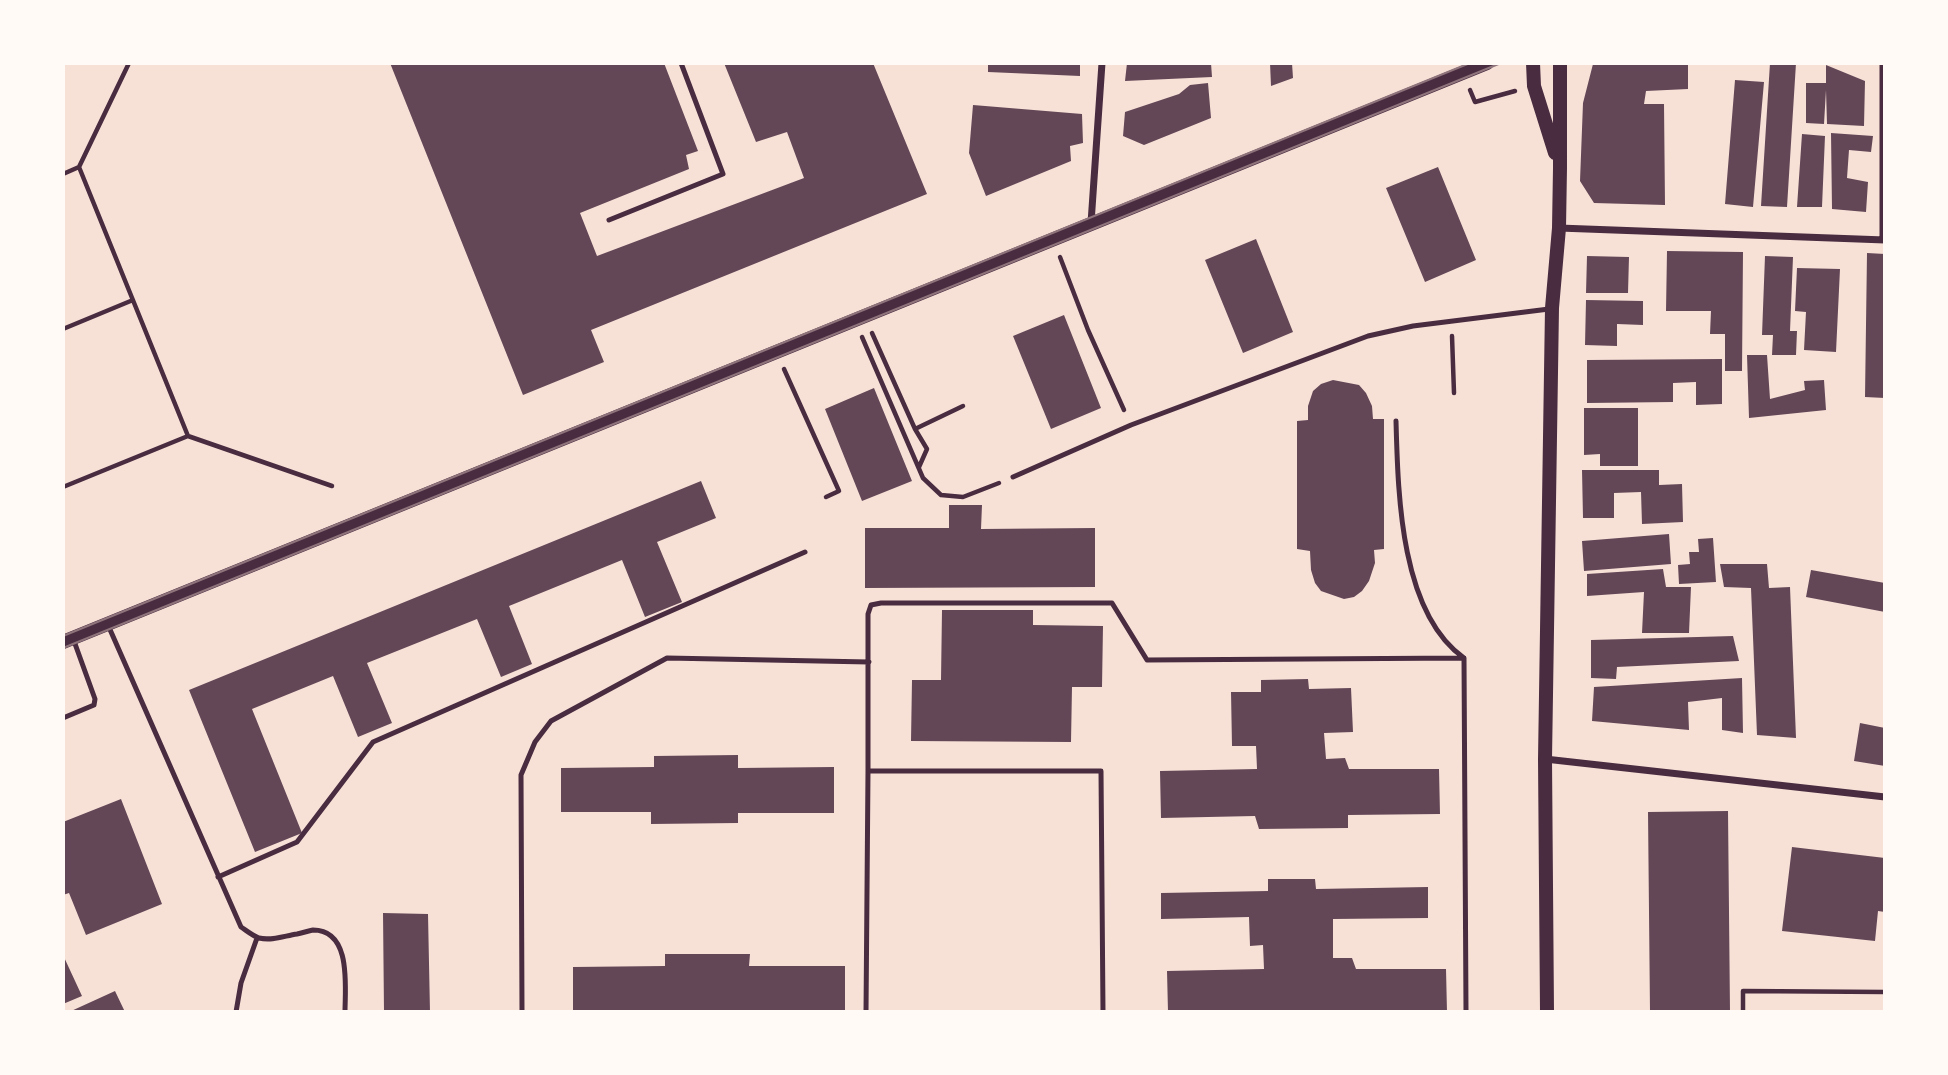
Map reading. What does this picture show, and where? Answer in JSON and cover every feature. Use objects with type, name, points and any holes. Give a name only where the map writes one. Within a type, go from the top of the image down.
[{"type":"main road","points":[[68,640],[1487,63]]},
{"type":"main road","points":[[1533,63],[1534,86],[1560,168]]},
{"type":"main road","points":[[1547,1012],[1545,759],[1552,308],[1559,228],[1560,63]]},
{"type":"street","points":[[1091,224],[1102,63]]},
{"type":"street","points":[[1559,228],[1884,240],[1883,63]]},
{"type":"street","points":[[1545,759],[1885,797]]},
{"type":"lane","points":[[609,220],[723,174],[681,63]]},
{"type":"lane","points":[[1013,477],[1131,425],[1368,336],[1391,330],[1552,308]]},
{"type":"lane","points":[[1396,421],[1400,512],[1412,565],[1434,628],[1449,648],[1464,658]]},
{"type":"lane","points":[[218,877],[297,842],[373,743],[805,552]]},
{"type":"lane","points":[[866,1012],[868,614],[871,604],[1112,603],[1147,660],[1464,658]]},
{"type":"lane","points":[[108,624],[241,927],[257,938],[272,940],[314,930],[335,941],[342,954],[345,970],[345,1012]]},
{"type":"lane","points":[[63,718],[90,708],[95,699],[68,640]]},
{"type":"lane","points":[[522,1012],[521,775],[535,742],[551,721],[667,658],[869,662]]},
{"type":"lane","points":[[1464,658],[1466,1012]]},
{"type":"lane","points":[[868,771],[1101,771],[1104,1012]]},
{"type":"lane","points":[[236,1012],[241,983],[257,938]]},
{"type":"path","points":[[63,174],[79,167],[130,63]]},
{"type":"path","points":[[1464,73],[1475,102],[1534,86]]},
{"type":"path","points":[[79,167],[188,436]]},
{"type":"path","points":[[1053,240],[1088,330],[1131,425]]},
{"type":"path","points":[[63,329],[133,300]]},
{"type":"path","points":[[859,318],[927,449],[919,468]]},
{"type":"path","points":[[859,318],[923,478],[941,495],[963,497],[1013,477]]},
{"type":"path","points":[[1452,321],[1454,393]]},
{"type":"path","points":[[795,395],[839,491],[826,497]]},
{"type":"path","points":[[915,429],[963,406]]},
{"type":"path","points":[[63,487],[188,436],[332,486]]},
{"type":"path","points":[[1743,1012],[1743,991],[1885,992]]},
{"type":"building","points":[[390,63],[664,63],[698,151],[686,155],[689,169],[580,213],[597,256],[804,178],[787,132],[756,142],[724,63],[873,63],[927,194],[591,330],[604,362],[523,395]]},
{"type":"building","points":[[988,63],[1080,63],[1080,76],[988,72]]},
{"type":"building","points":[[1127,63],[1211,63],[1212,77],[1125,81]]},
{"type":"building","points":[[1270,63],[1292,63],[1293,78],[1271,86]]},
{"type":"building","points":[[1688,63],[1688,89],[1646,91],[1644,104],[1664,104],[1665,205],[1594,203],[1580,181],[1583,103],[1593,64]]},
{"type":"building","points":[[1770,63],[1796,63],[1787,207],[1761,206]]},
{"type":"building","points":[[1826,65],[1865,81],[1864,126],[1827,124],[1826,90],[1824,124],[1806,123],[1806,83],[1826,83]]},
{"type":"building","points":[[1735,80],[1764,82],[1753,207],[1725,204]]},
{"type":"building","points":[[1208,83],[1211,118],[1144,145],[1123,136],[1125,112],[1179,94],[1190,85]]},
{"type":"building","points":[[973,105],[1082,114],[1083,143],[1070,146],[1071,161],[986,196],[969,153]]},
{"type":"building","points":[[1831,133],[1873,136],[1871,152],[1849,150],[1847,178],[1868,182],[1866,212],[1832,209]]},
{"type":"building","points":[[1802,134],[1825,136],[1822,207],[1797,207]]},
{"type":"building","points":[[1438,167],[1476,260],[1425,282],[1386,188]]},
{"type":"building","points":[[1256,239],[1293,332],[1243,353],[1205,260]]},
{"type":"building","points":[[1667,251],[1743,252],[1742,371],[1725,371],[1725,334],[1710,334],[1711,311],[1666,311]]},
{"type":"building","points":[[1867,253],[1885,254],[1885,398],[1865,397]]},
{"type":"building","points":[[1587,256],[1629,257],[1628,293],[1586,293]]},
{"type":"building","points":[[1765,256],[1793,257],[1790,331],[1797,331],[1796,355],[1772,355],[1773,335],[1762,335]]},
{"type":"building","points":[[1797,268],[1840,269],[1836,352],[1804,350],[1806,312],[1795,311]]},
{"type":"building","points":[[1586,300],[1643,301],[1643,325],[1617,324],[1617,346],[1585,345]]},
{"type":"building","points":[[1064,315],[1101,408],[1051,429],[1013,336]]},
{"type":"building","points":[[1747,355],[1767,355],[1770,399],[1805,390],[1804,381],[1824,380],[1826,410],[1749,418]]},
{"type":"building","points":[[1722,359],[1722,404],[1696,405],[1696,382],[1673,383],[1673,402],[1587,403],[1587,360]]},
{"type":"building","points":[[1333,380],[1359,385],[1372,406],[1373,419],[1384,419],[1384,549],[1374,550],[1375,563],[1369,581],[1362,591],[1354,597],[1344,599],[1321,591],[1311,570],[1310,551],[1297,549],[1297,421],[1308,420],[1308,406],[1313,391],[1321,384]]},
{"type":"building","points":[[874,388],[912,481],[862,501],[825,409]]},
{"type":"building","points":[[1584,408],[1638,408],[1638,466],[1600,466],[1600,454],[1584,455]]},
{"type":"building","points":[[1582,470],[1659,470],[1659,485],[1682,484],[1683,522],[1642,524],[1641,492],[1614,493],[1614,518],[1583,518]]},
{"type":"building","points":[[701,481],[716,518],[657,542],[682,602],[645,617],[622,560],[509,606],[532,664],[501,677],[477,619],[367,663],[392,723],[358,737],[333,676],[252,709],[302,833],[255,852],[189,690]]},
{"type":"building","points":[[949,505],[982,505],[981,529],[1095,528],[1095,587],[865,588],[865,528],[949,528]]},
{"type":"building","points":[[1669,534],[1671,564],[1584,571],[1582,541]]},
{"type":"building","points":[[1713,538],[1716,582],[1679,584],[1678,565],[1690,564],[1689,552],[1699,552],[1698,539]]},
{"type":"building","points":[[1720,564],[1767,564],[1769,588],[1790,587],[1796,738],[1757,735],[1751,588],[1724,587]]},
{"type":"building","points":[[1663,569],[1666,587],[1691,587],[1689,633],[1642,633],[1644,592],[1587,596],[1587,574]]},
{"type":"building","points":[[1811,570],[1885,583],[1885,612],[1806,597]]},
{"type":"building","points":[[942,610],[1033,610],[1033,625],[1103,626],[1102,687],[1072,687],[1071,742],[911,741],[912,680],[941,680]]},
{"type":"building","points":[[1733,636],[1739,661],[1617,667],[1616,679],[1591,678],[1591,640]]},
{"type":"building","points":[[1742,678],[1743,733],[1722,730],[1722,698],[1688,702],[1689,730],[1592,721],[1594,687]]},
{"type":"building","points":[[1308,679],[1309,689],[1351,688],[1353,732],[1324,733],[1326,759],[1345,758],[1349,769],[1439,769],[1440,814],[1348,815],[1348,828],[1259,829],[1255,816],[1161,818],[1160,771],[1257,769],[1256,746],[1232,746],[1231,692],[1261,692],[1261,680]]},
{"type":"building","points":[[1860,723],[1885,728],[1885,766],[1854,761]]},
{"type":"building","points":[[738,755],[738,768],[834,767],[834,813],[738,813],[738,823],[651,824],[651,812],[561,812],[561,768],[654,767],[654,756]]},
{"type":"building","points":[[121,799],[162,904],[86,935],[69,893],[63,895],[63,822]]},
{"type":"building","points":[[1728,811],[1730,1012],[1650,1012],[1648,812]]},
{"type":"building","points":[[1792,847],[1885,858],[1885,912],[1878,911],[1875,941],[1782,931]]},
{"type":"building","points":[[1268,879],[1315,879],[1316,889],[1428,887],[1428,918],[1333,919],[1333,958],[1352,958],[1356,969],[1446,969],[1447,1012],[1168,1012],[1167,971],[1264,969],[1263,945],[1250,946],[1249,917],[1161,919],[1161,893],[1268,891]]},
{"type":"building","points":[[383,913],[428,914],[430,1012],[384,1012]]},
{"type":"building","points":[[665,954],[750,954],[749,966],[845,966],[845,1012],[573,1011],[573,967],[665,966]]},
{"type":"building","points":[[63,955],[82,996],[63,1004]]},
{"type":"building","points":[[115,991],[125,1012],[69,1012]]},
{"type":"tram line","points":[[63,636],[1470,63]]},
{"type":"tram line","points":[[63,648],[1501,63]]}]
